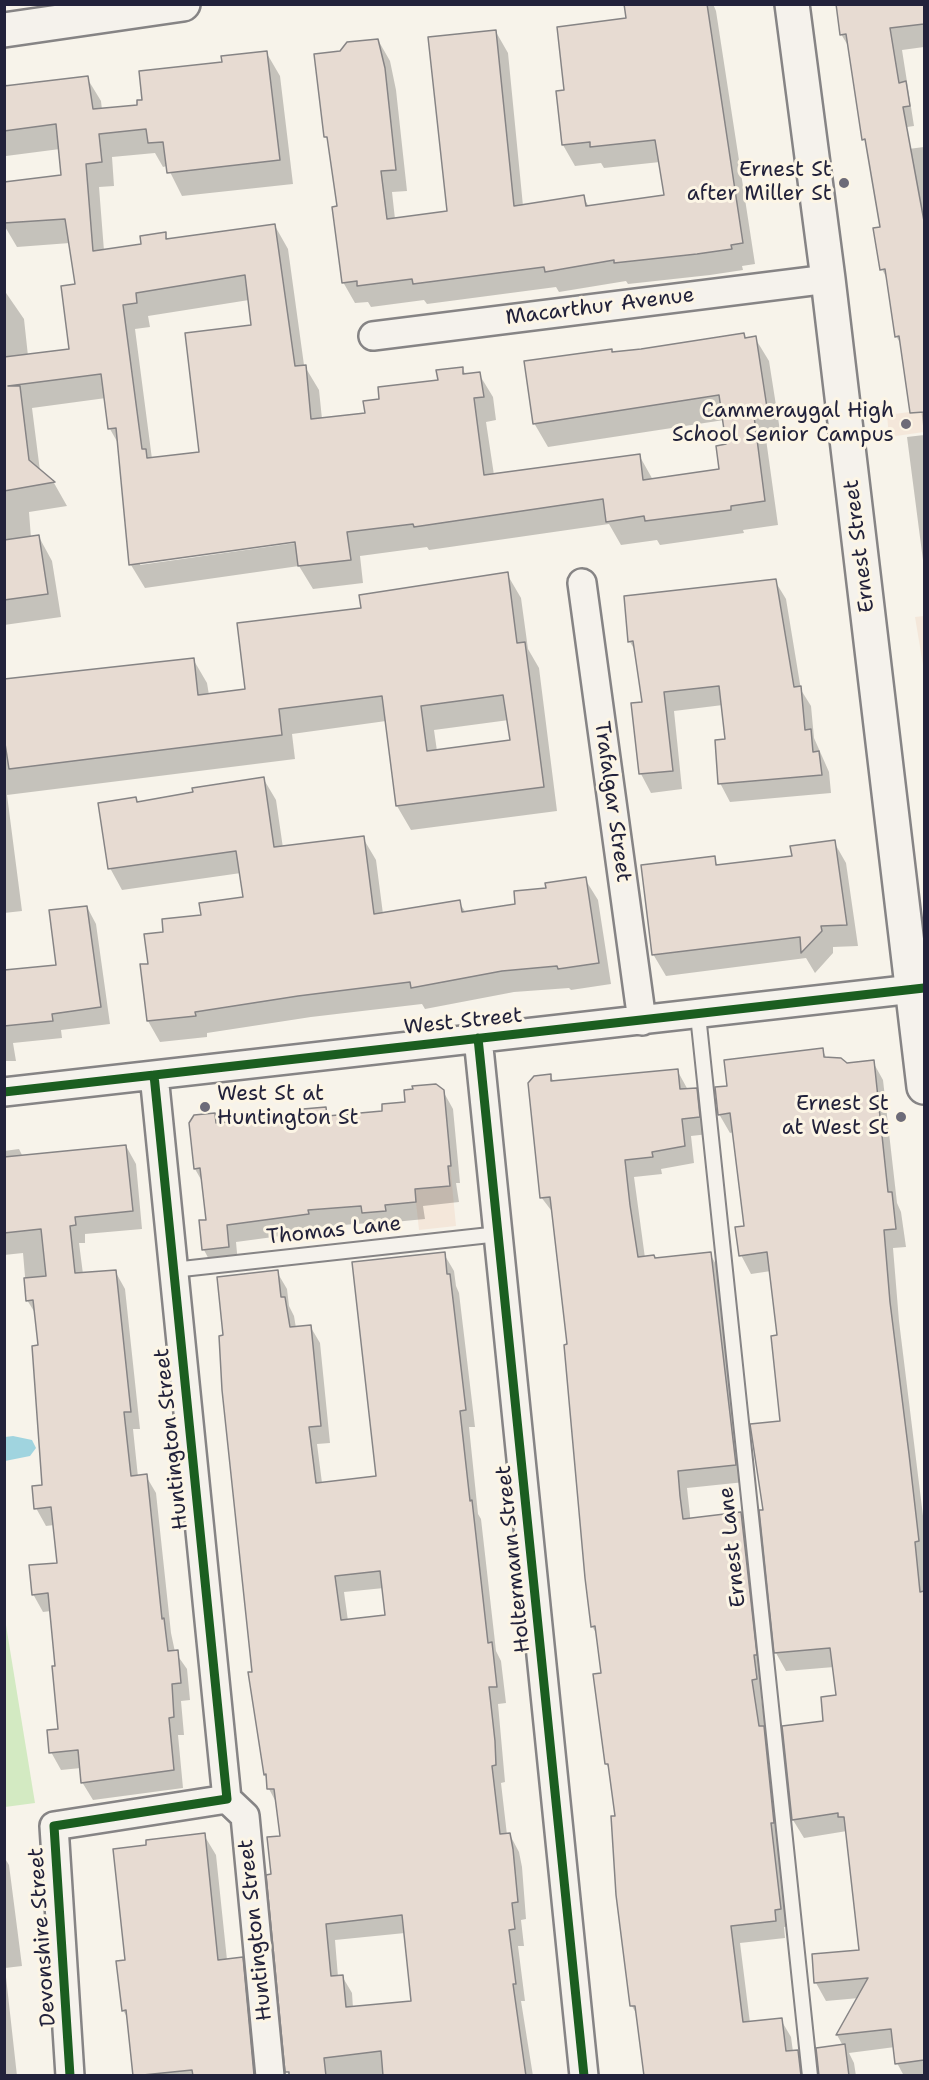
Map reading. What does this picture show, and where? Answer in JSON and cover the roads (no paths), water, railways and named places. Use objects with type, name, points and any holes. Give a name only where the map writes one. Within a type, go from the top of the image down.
[{"type":"street","points":[[4,30],[183,4]]},
{"type":"street","name":"Ernest Street","points":[[792,4],[919,989],[924,1087]]},
{"type":"street","name":"Macarthur Avenue","points":[[373,336],[828,279]]},
{"type":"street","name":"Trafalgar Street","points":[[582,583],[642,1021]]},
{"type":"street","name":"West Street","points":[[4,1092],[919,989]]},
{"type":"street","name":"Holtermann Street","points":[[478,1038],[584,2076]]},
{"type":"street","name":"Huntington Street","points":[[154,1075],[227,1799],[245,1816],[270,2076]]},
{"type":"street","name":"Devonshire Street","points":[[70,2076],[54,1826],[227,1799]]},
{"type":"lane","name":"Ernest Lane","points":[[698,1015],[810,2076]]},
{"type":"lane","name":"Thomas Lane","points":[[173,1270],[499,1234]]},
{"type":"water","points":[[13,1436],[32,1440],[36,1448],[30,1456],[5,1461],[5,1437]]},
{"type":"place","name":"Ernest St after Miller St","points":[[844,183]]},
{"type":"place","name":"Cammeraygal High School Senior Campus","points":[[906,424]]},
{"type":"place","name":"West St at Huntington St","points":[[205,1107]]},
{"type":"place","name":"Ernest St at West St","points":[[901,1117]]}]
